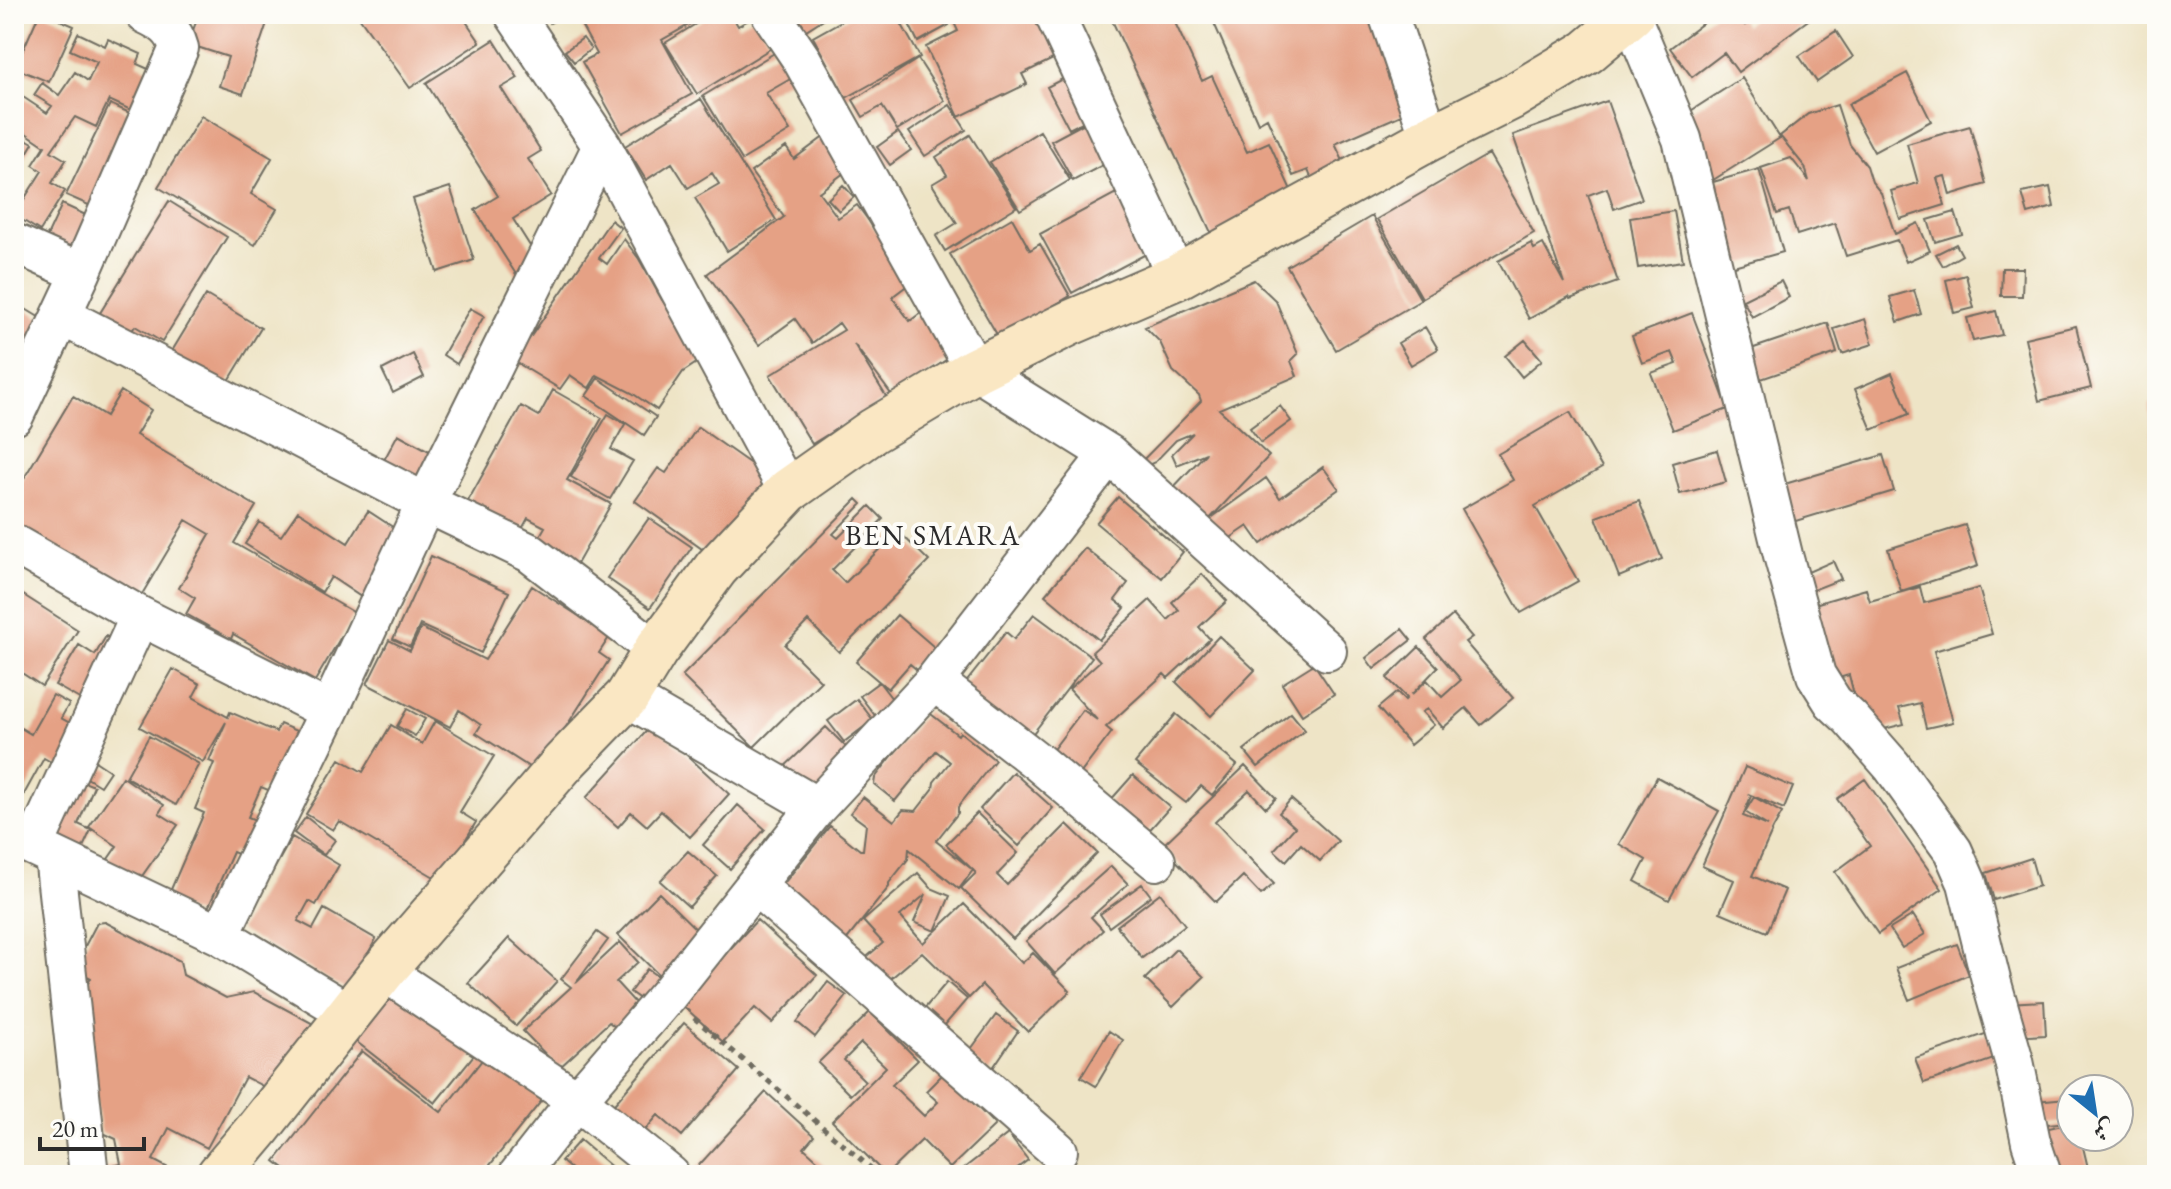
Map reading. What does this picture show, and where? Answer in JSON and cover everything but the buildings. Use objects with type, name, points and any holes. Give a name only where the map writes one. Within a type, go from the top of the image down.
[{"type":"main road","points":[[219,1175],[383,971],[564,762],[627,697],[656,650],[716,568],[788,491],[873,431],[975,370],[1070,323],[1177,277],[1430,138],[1512,97],[1587,52],[1631,15]]},
{"type":"street","points":[[14,416],[62,316],[179,48],[177,39],[165,24],[145,14]]},
{"type":"street","points":[[514,14],[602,146],[788,491]]},
{"type":"street","points":[[771,14],[802,60],[975,370],[1109,454],[1327,651]]},
{"type":"street","points":[[1054,14],[1177,277]]},
{"type":"street","points":[[1388,14],[1430,138]]},
{"type":"street","points":[[1631,15],[1682,139],[1783,555],[1816,675],[1833,702],[1892,766],[1953,851],[1967,883],[2014,1061],[2031,1142],[2042,1175]]},
{"type":"street","points":[[220,935],[426,503],[602,146]]},
{"type":"street","points":[[14,243],[81,273]]},
{"type":"street","points":[[62,316],[530,553],[656,650]]},
{"type":"street","points":[[518,1175],[577,1100],[667,996],[817,807],[934,681],[1109,454]]},
{"type":"street","points":[[14,544],[140,616],[329,711]]},
{"type":"street","points":[[89,1175],[34,846],[140,616]]},
{"type":"street","points":[[934,681],[1038,762],[1156,861]]},
{"type":"street","points":[[627,697],[817,807]]},
{"type":"street","points":[[34,846],[220,935],[349,1013]]},
{"type":"street","points":[[756,886],[1058,1151]]},
{"type":"street","points":[[383,971],[577,1100],[670,1175]]},
{"type":"path","points":[[667,996],[879,1175]]},
{"type":"district","name":"BEN SMARA","points":[[933,535]]}]
